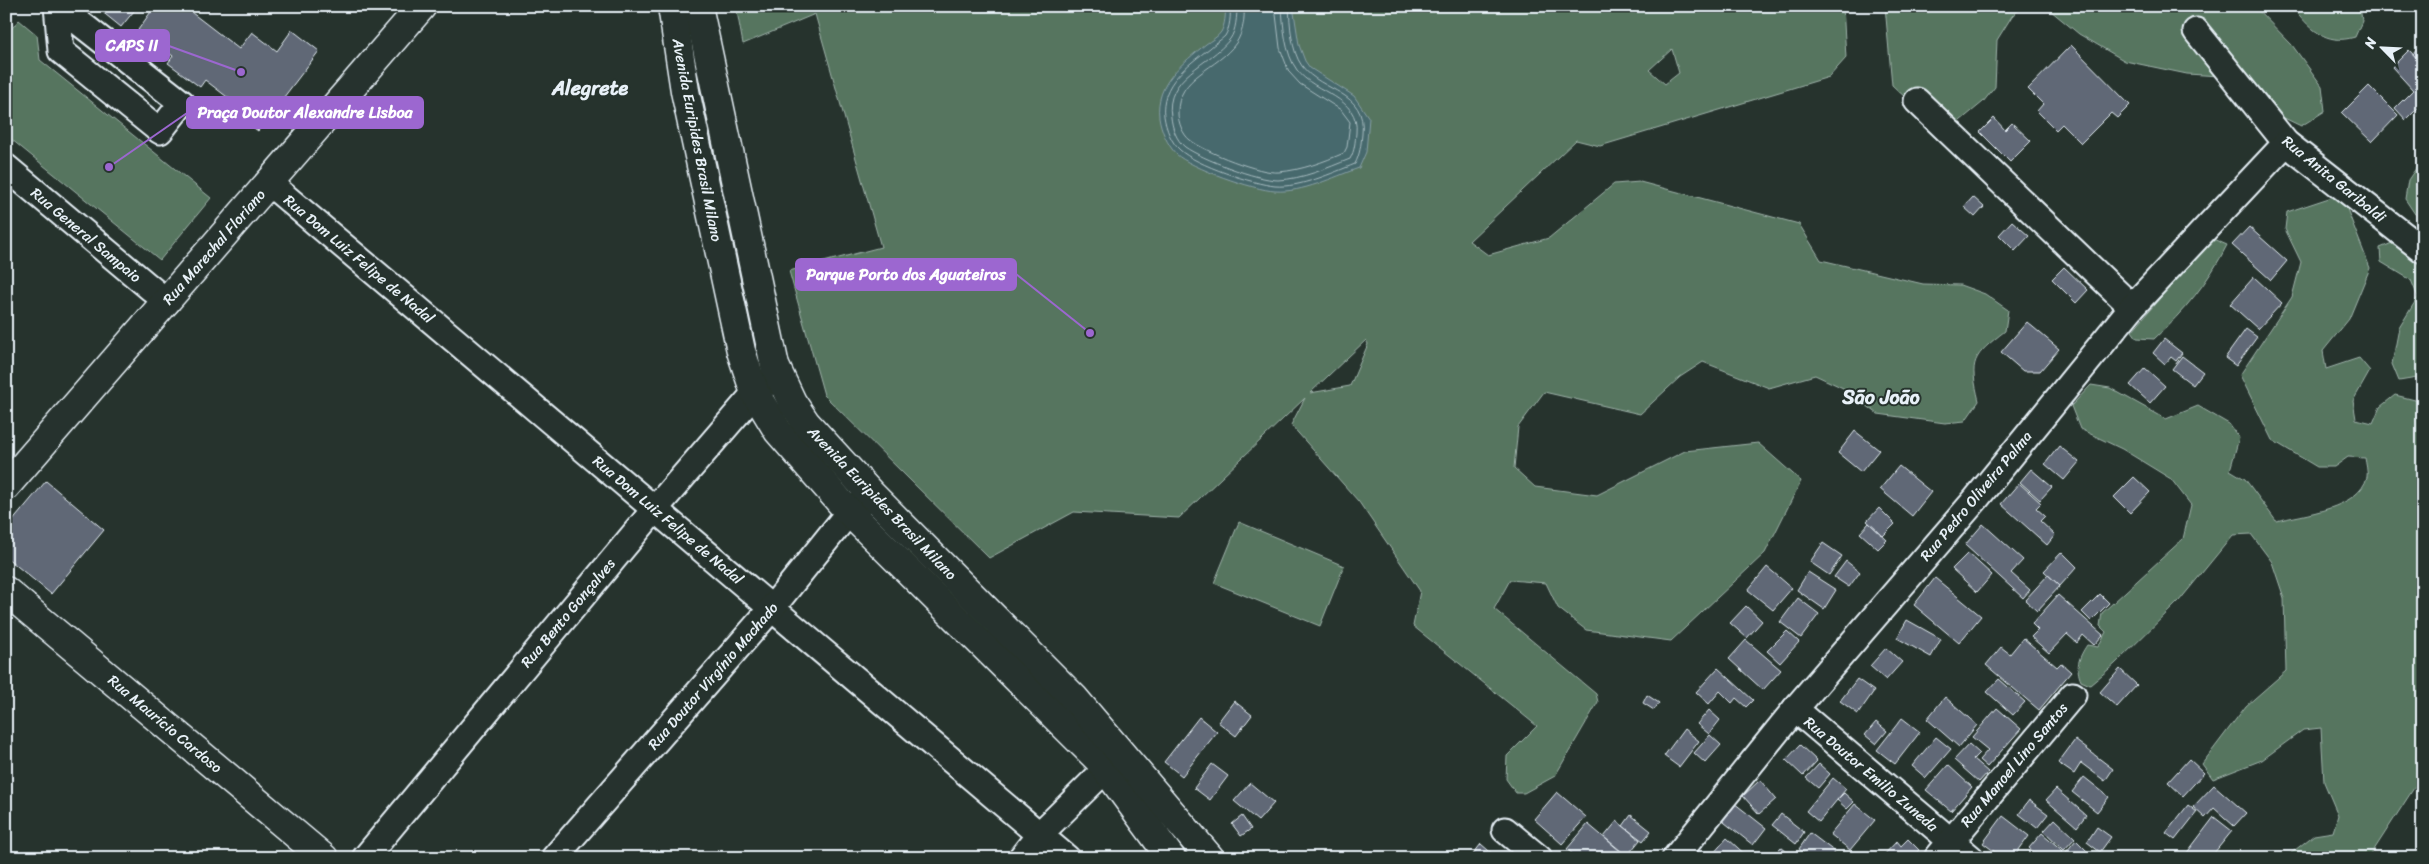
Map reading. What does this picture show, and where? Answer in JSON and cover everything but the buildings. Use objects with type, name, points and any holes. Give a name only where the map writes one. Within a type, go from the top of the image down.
[{"type":"main road","name":"Rua Marechal Floriano","points":[[6,486],[422,6]]},
{"type":"main road","name":"Avenida Euripides Brasil Milano","points":[[672,6],[685,91],[741,350],[756,393],[778,431],[849,512],[1113,761],[1210,858]]},
{"type":"main road","name":"Avenida Euripides Brasil Milano","points":[[698,6],[779,377],[792,402],[806,423],[871,494],[1075,699],[1171,858]]},
{"type":"main road","points":[[704,178],[733,172]]},
{"type":"main road","name":"Rua Maurício Cardoso","points":[[6,591],[324,858]]},
{"type":"street","points":[[58,6],[182,103],[160,131],[61,51],[58,6]]},
{"type":"street","name":"Rua Anita Garibaldi","points":[[2196,31],[2286,143],[2423,250]]},
{"type":"street","points":[[1917,102],[2132,307]]},
{"type":"street","name":"Rua Pedro Oliveira Palma","points":[[1675,858],[1795,709],[1976,499],[2132,307],[2286,143]]},
{"type":"street","name":"Rua General Sampaio","points":[[6,167],[167,302]]},
{"type":"street","name":"Rua Dom Luiz Felipe de Nadal","points":[[269,183],[1067,858]]},
{"type":"street","name":"Rua Bento Gonçalves","points":[[365,858],[655,508],[756,393],[779,377]]},
{"type":"street","name":"Rua Doutor Virgínio Machado","points":[[554,858],[772,608],[849,512],[871,494]]},
{"type":"street","name":"Rua Manoel Lino Santos","points":[[1944,849],[2072,696]]},
{"type":"street","name":"Rua Doutor Emilio Zuneda","points":[[1795,709],[1944,849],[1971,858]]},
{"type":"street","points":[[1021,858],[1040,834],[1113,761]]},
{"type":"street","points":[[1505,830],[1539,858]]},
{"type":"green space","points":[[736,6],[1843,6],[1846,58],[1829,77],[1600,146],[1576,140],[1469,241],[1488,255],[1549,238],[1614,184],[1640,182],[1799,224],[1821,260],[1923,284],[1960,285],[1985,294],[2008,310],[2005,331],[1986,347],[1976,360],[1974,376],[1979,401],[1965,421],[1945,423],[1878,414],[1843,388],[1815,375],[1769,388],[1703,362],[1680,377],[1640,414],[1544,392],[1518,427],[1514,468],[1535,487],[1597,495],[1685,451],[1758,443],[1801,481],[1765,553],[1671,641],[1586,630],[1558,608],[1546,583],[1510,580],[1494,609],[1596,694],[1598,702],[1555,776],[1524,793],[1516,793],[1506,779],[1507,756],[1537,726],[1413,626],[1420,591],[1359,502],[1291,425],[1305,398],[1179,518],[1074,512],[989,558],[824,395],[789,271],[881,247],[815,14],[743,44]],"holes":[[[1672,49],[1679,73],[1665,84],[1649,70]],[[1366,340],[1368,344],[1350,386],[1310,393]]]},
{"type":"green space","points":[[1885,6],[1933,6],[1936,10],[1971,9],[1976,6],[2023,6],[2012,16],[1997,40],[1995,87],[1983,102],[1949,130],[1924,115],[1892,85]]},
{"type":"green space","points":[[2045,6],[2254,6],[2292,45],[2322,86],[2325,111],[2301,126],[2282,117],[2247,82],[2220,76],[2187,74],[2125,61],[2079,34]]},
{"type":"green space","points":[[2292,6],[2360,6],[2362,21],[2355,37],[2335,39],[2326,37],[2311,28]]},
{"type":"green space","points":[[19,20],[37,35],[40,60],[211,198],[160,260],[6,135],[6,35]]},
{"type":"green space","points":[[2423,158],[2423,219],[2415,214],[2405,199],[2408,180]]},
{"type":"green space","points":[[2335,196],[2347,209],[2370,268],[2349,319],[2323,351],[2326,369],[2359,358],[2370,371],[2353,401],[2356,419],[2373,423],[2380,407],[2395,395],[2423,402],[2423,774],[2370,856],[2285,858],[2314,835],[2333,832],[2338,815],[2324,782],[2321,728],[2303,730],[2262,760],[2213,779],[2202,764],[2246,706],[2286,671],[2284,598],[2272,562],[2251,534],[2233,535],[2179,601],[2115,664],[2090,685],[2081,681],[2078,667],[2082,654],[2087,645],[2098,647],[2106,632],[2100,626],[2102,613],[2183,539],[2191,505],[2171,479],[2122,449],[2080,429],[2071,406],[2091,385],[2110,388],[2166,419],[2198,406],[2229,424],[2239,438],[2230,470],[2245,479],[2276,521],[2329,508],[2353,496],[2362,488],[2367,477],[2365,458],[2348,457],[2334,467],[2317,467],[2272,440],[2240,375],[2292,297],[2301,262],[2285,229],[2287,212]]},
{"type":"green space","points":[[2213,239],[2227,245],[2204,284],[2154,339],[2137,338],[2132,331],[2204,246]]},
{"type":"green space","points":[[2397,241],[2423,265],[2423,377],[2399,381],[2392,364],[2399,328],[2418,297],[2411,280],[2381,262],[2380,248]]},
{"type":"green space","points":[[1239,522],[1344,566],[1320,626],[1214,583]]},
{"type":"water","points":[[1225,6],[1293,6],[1299,45],[1305,61],[1310,68],[1354,96],[1369,118],[1366,152],[1359,168],[1307,187],[1296,190],[1275,191],[1253,187],[1208,172],[1176,154],[1167,141],[1160,122],[1159,105],[1161,94],[1172,75],[1180,66],[1221,32],[1225,19]]},
{"type":"place","name":"CAPS II","points":[[241,72]]},
{"type":"place","name":"Praça Doutor Alexandre Lisboa","points":[[109,167]]},
{"type":"place","name":"Parque Porto dos Aguateiros","points":[[1090,333]]},
{"type":"district","name":"Alegrete","points":[[590,88]]},
{"type":"district","name":"São João","points":[[1881,397]]}]
